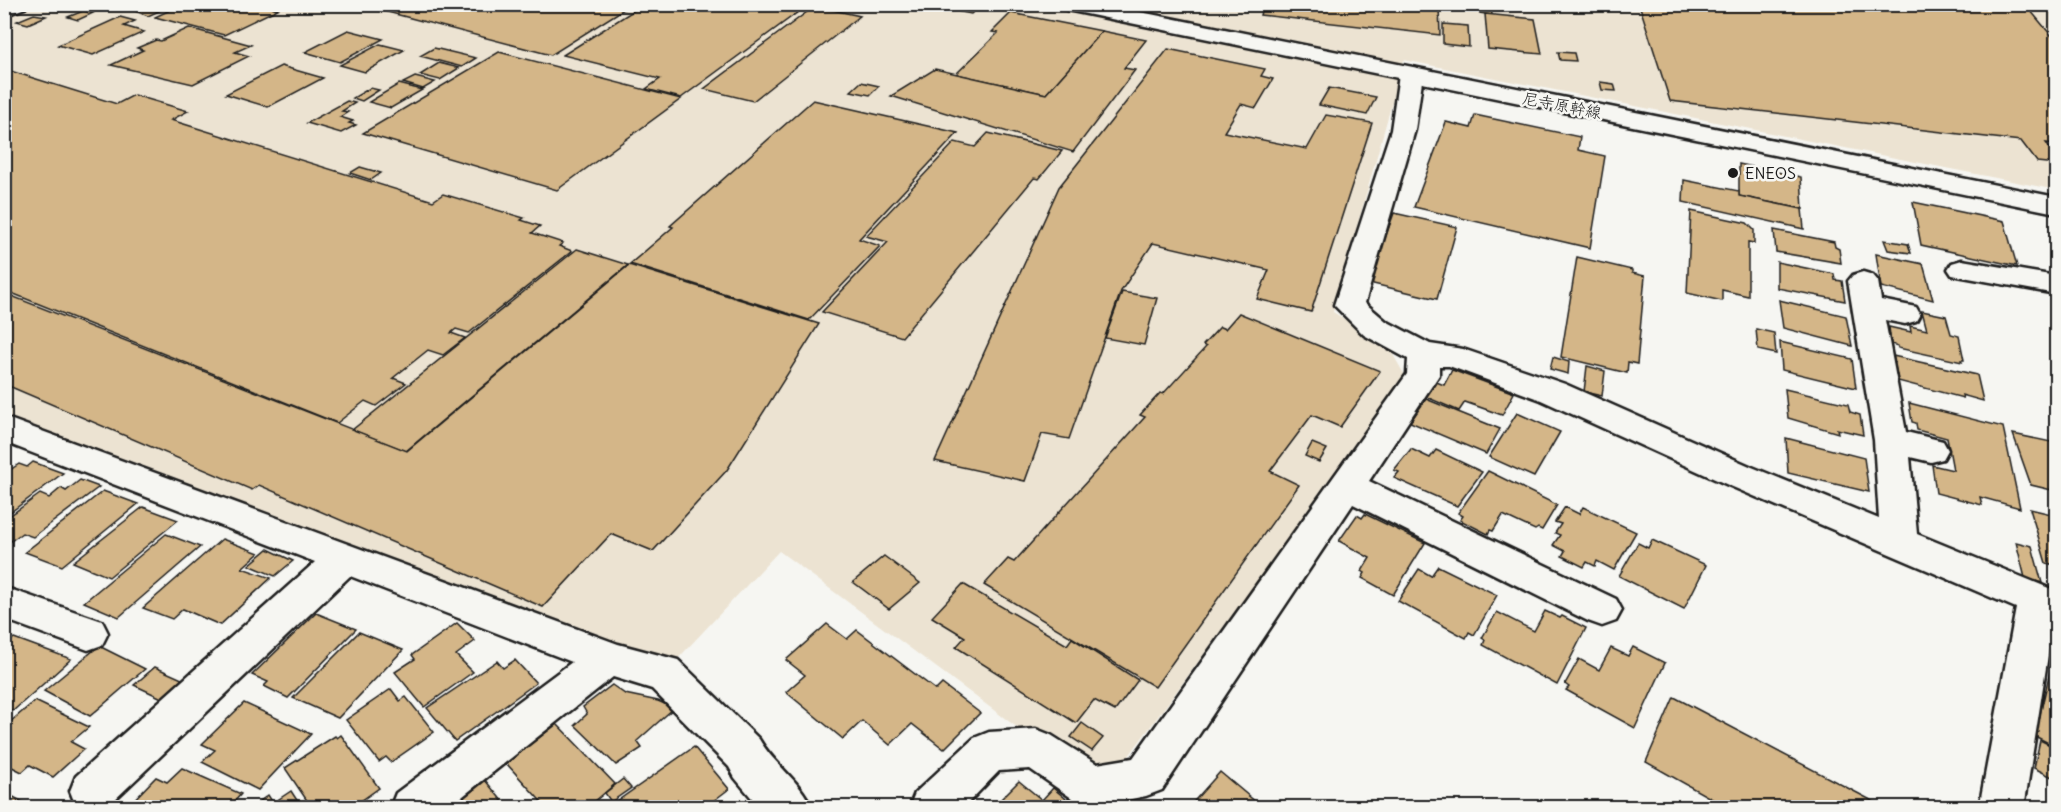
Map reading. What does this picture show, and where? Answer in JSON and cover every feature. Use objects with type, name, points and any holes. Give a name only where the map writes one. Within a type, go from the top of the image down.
[{"type":"street","points":[[4,10],[18,4]]},
{"type":"street","name":"尼寺原幹線","points":[[1067,4],[1102,8],[1411,74],[2056,205]]},
{"type":"street","points":[[1411,74],[1403,130],[1349,305],[1376,328],[1424,354],[1452,356],[1553,392],[1740,476],[2047,604],[2001,807]]},
{"type":"street","points":[[1962,269],[2056,285]]},
{"type":"street","points":[[1899,544],[1891,440],[1865,294],[1905,314]]},
{"type":"street","points":[[931,807],[989,752],[1036,749],[1092,786],[1146,776],[1423,375],[1424,354]]},
{"type":"street","points":[[1891,440],[1931,450]]},
{"type":"street","points":[[13,443],[344,559],[639,669],[663,673],[744,753],[750,764],[790,807]]},
{"type":"street","points":[[1347,486],[1602,610]]},
{"type":"street","points":[[92,791],[344,559]]},
{"type":"street","points":[[4,603],[88,633]]},
{"type":"street","points":[[412,807],[608,658]]},
{"type":"shaded area","points":[[23,4],[2056,5],[2056,190],[1404,60],[1333,312],[1388,346],[1407,379],[1103,791],[779,551],[670,667],[5,423],[4,12]]},
{"type":"building","points":[[135,4],[174,4],[148,16],[127,8]]},
{"type":"building","points":[[183,4],[259,4],[278,9],[224,35],[155,17]]},
{"type":"building","points":[[357,4],[632,4],[551,55]]},
{"type":"building","points":[[644,4],[809,4],[681,98],[646,89],[660,79],[563,55]]},
{"type":"building","points":[[959,4],[979,7],[971,14],[952,10]]},
{"type":"building","points":[[1263,4],[1413,4],[1439,7],[1440,35],[1260,15]]},
{"type":"building","points":[[1480,4],[1491,4],[1492,15],[1480,13]]},
{"type":"building","points":[[1639,4],[2025,4],[2056,41],[2056,144],[2046,143],[2056,157],[2056,164],[2037,162],[2021,141],[1670,101]]},
{"type":"building","points":[[815,6],[860,16],[753,101],[704,89]]},
{"type":"building","points":[[83,11],[93,13],[78,20],[68,17]]},
{"type":"building","points":[[1011,13],[1102,31],[1046,94],[956,74],[998,33],[992,32]]},
{"type":"building","points":[[34,14],[46,16],[28,24],[17,21]]},
{"type":"building","points":[[1485,14],[1535,19],[1542,54],[1488,49]]},
{"type":"building","points":[[120,17],[135,21],[124,26],[144,32],[93,55],[58,45]]},
{"type":"building","points":[[1443,24],[1468,26],[1469,47],[1443,44]]},
{"type":"building","points":[[189,28],[251,45],[235,52],[249,56],[193,84],[111,65],[143,50],[137,48],[156,40],[161,41]]},
{"type":"building","points":[[348,30],[383,39],[340,62],[305,52]]},
{"type":"building","points":[[1102,31],[1146,40],[1124,68],[1135,70],[1073,152],[891,96],[935,69],[1046,94]]},
{"type":"building","points":[[380,44],[404,50],[365,72],[340,65]]},
{"type":"building","points":[[434,48],[476,58],[462,67],[420,56]]},
{"type":"building","points":[[1168,49],[1265,69],[1261,76],[1273,79],[1256,108],[1241,104],[1224,132],[1307,149],[1326,115],[1372,123],[1311,312],[1257,299],[1269,270],[1153,243],[1121,291],[1069,439],[1042,434],[1025,481],[935,461],[1059,187]]},
{"type":"building","points":[[499,52],[681,99],[557,190],[363,133]]},
{"type":"building","points":[[1558,52],[1574,53],[1576,61],[1560,60]]},
{"type":"building","points":[[439,63],[459,68],[440,80],[420,75]]},
{"type":"building","points":[[281,66],[323,78],[268,107],[226,94]]},
{"type":"building","points":[[4,69],[117,104],[134,95],[188,111],[171,120],[433,201],[443,194],[524,218],[521,220],[540,226],[532,233],[563,243],[559,246],[572,251],[469,333],[456,329],[451,333],[465,338],[443,355],[428,350],[393,378],[406,383],[376,406],[365,401],[337,423],[4,290]]},
{"type":"building","points":[[415,77],[435,82],[423,89],[403,83]]},
{"type":"building","points":[[861,82],[879,86],[870,95],[851,91]]},
{"type":"building","points":[[1600,82],[1614,84],[1616,91],[1602,90]]},
{"type":"building","points":[[399,84],[422,90],[391,108],[369,102]]},
{"type":"building","points":[[370,88],[379,90],[362,101],[353,98]]},
{"type":"building","points":[[1329,88],[1376,97],[1367,115],[1319,105]]},
{"type":"building","points":[[813,100],[958,133],[859,239],[880,246],[809,320],[630,264],[673,227],[670,226]]},
{"type":"building","points":[[347,101],[355,103],[342,111],[348,112],[340,117],[353,121],[349,123],[356,125],[341,133],[307,123]]},
{"type":"building","points":[[1475,115],[1580,137],[1578,150],[1605,156],[1590,248],[1414,207],[1446,122],[1471,128]]},
{"type":"building","points":[[988,133],[1062,151],[1039,179],[1034,178],[902,337],[822,312],[888,242],[866,236],[955,142],[975,147]]},
{"type":"building","points":[[1739,164],[1801,177],[1803,209],[1739,196]]},
{"type":"building","points":[[360,167],[381,173],[371,180],[350,173]]},
{"type":"building","points":[[1684,180],[1739,191],[1739,196],[1802,209],[1804,229],[1683,202]]},
{"type":"building","points":[[1913,202],[2004,221],[2017,266],[1921,245]]},
{"type":"building","points":[[1691,211],[1747,223],[1754,230],[1754,243],[1748,242],[1748,296],[1722,290],[1722,301],[1687,293]]},
{"type":"building","points":[[1394,213],[1457,227],[1437,299],[1369,283]]},
{"type":"building","points":[[1774,230],[1834,242],[1835,247],[1839,249],[1841,263],[1776,252]]},
{"type":"building","points":[[1884,240],[1908,244],[1911,253],[1888,250]]},
{"type":"building","points":[[577,249],[628,265],[406,451],[352,430]]},
{"type":"building","points":[[1876,254],[1923,264],[1933,300],[1881,287]]},
{"type":"building","points":[[1577,257],[1632,270],[1632,273],[1645,276],[1637,364],[1628,362],[1627,373],[1561,357]]},
{"type":"building","points":[[1777,262],[1834,274],[1835,280],[1842,281],[1845,301],[1777,288]]},
{"type":"building","points":[[629,265],[819,324],[727,470],[653,551],[611,534],[543,607],[259,485],[252,490],[4,384],[4,293],[407,451]]},
{"type":"building","points":[[1122,292],[1157,298],[1144,345],[1105,338]]},
{"type":"building","points":[[1779,300],[1846,316],[1852,346],[1783,328]]},
{"type":"building","points":[[1922,311],[1946,316],[1951,334],[1959,336],[1964,360],[1961,360],[1962,362],[1898,348],[1891,344],[1889,327],[1911,332],[1910,326],[1927,330]]},
{"type":"building","points":[[1239,313],[1380,371],[1340,427],[1312,415],[1270,471],[1299,485],[1155,687],[984,585],[1008,559],[1014,562],[1145,417],[1140,415],[1160,393],[1163,394],[1206,347],[1203,345],[1220,327],[1225,329]]},
{"type":"building","points":[[1756,329],[1774,333],[1776,354],[1758,350]]},
{"type":"building","points":[[1780,342],[1852,359],[1856,388],[1782,370]]},
{"type":"building","points":[[1893,356],[1977,375],[1983,401],[1898,381]]},
{"type":"building","points":[[1553,357],[1569,362],[1568,374],[1550,369]]},
{"type":"building","points":[[1587,366],[1605,371],[1602,396],[1584,392]]},
{"type":"building","points":[[1452,370],[1514,393],[1502,415],[1465,402],[1459,411],[1424,396],[1434,381],[1444,385]]},
{"type":"building","points":[[1785,389],[1848,404],[1850,412],[1860,415],[1863,435],[1837,429],[1838,433],[1788,418]]},
{"type":"building","points":[[1426,399],[1500,429],[1486,454],[1410,422]]},
{"type":"building","points":[[1909,403],[2003,427],[2020,508],[1980,497],[1982,505],[1936,493],[1932,465],[1953,470],[1947,438],[1917,430],[1916,423],[1912,422]]},
{"type":"building","points":[[1517,413],[1560,432],[1534,477],[1489,457]]},
{"type":"building","points":[[2013,434],[2056,443],[2056,491],[2031,485]]},
{"type":"building","points":[[1786,438],[1864,458],[1869,492],[1788,473]]},
{"type":"building","points":[[1312,443],[1327,449],[1319,462],[1305,456]]},
{"type":"building","points":[[1411,449],[1430,458],[1436,450],[1482,472],[1457,506],[1394,478],[1399,472],[1394,470]]},
{"type":"building","points":[[33,462],[63,473],[4,517],[4,474],[19,464],[27,467]]},
{"type":"building","points":[[1488,471],[1557,505],[1542,530],[1538,528],[1535,530],[1503,515],[1493,531],[1490,530],[1488,534],[1460,520],[1463,516],[1458,513]]},
{"type":"building","points":[[80,480],[99,487],[33,537],[22,533],[4,546],[4,520],[40,494],[49,498],[61,488],[66,491]]},
{"type":"building","points":[[103,491],[138,504],[62,566],[25,552]]},
{"type":"building","points":[[143,507],[178,520],[109,577],[73,562]]},
{"type":"building","points":[[1565,507],[1579,514],[1583,507],[1636,532],[1614,570],[1597,561],[1595,566],[1587,562],[1584,567],[1562,556],[1565,551],[1553,545],[1560,535],[1555,533],[1561,524],[1555,522]]},
{"type":"building","points":[[2030,509],[2056,513],[2056,565],[2046,563]]},
{"type":"building","points":[[1365,514],[1425,543],[1393,595],[1362,578],[1365,573],[1362,571],[1370,558],[1339,541],[1357,515],[1362,518]]},
{"type":"building","points":[[166,534],[200,547],[119,617],[84,602]]},
{"type":"building","points":[[222,539],[259,553],[242,568],[271,578],[220,625],[183,609],[172,619],[143,608]]},
{"type":"building","points":[[1652,540],[1706,565],[1684,609],[1619,576],[1638,543],[1648,548]]},
{"type":"building","points":[[2016,542],[2032,546],[2042,583],[2025,578]]},
{"type":"building","points":[[268,549],[293,561],[275,576],[249,565]]},
{"type":"building","points":[[884,556],[920,583],[889,609],[853,582]]},
{"type":"building","points":[[1438,566],[1497,595],[1474,635],[1469,632],[1466,638],[1398,601],[1419,569],[1431,576]]},
{"type":"building","points":[[963,584],[1067,645],[1072,638],[1138,680],[1115,711],[1094,700],[1076,723],[956,647],[965,637],[932,617]]},
{"type":"building","points":[[1545,611],[1560,618],[1562,616],[1586,628],[1557,685],[1483,645],[1485,640],[1482,638],[1497,612],[1534,631]]},
{"type":"building","points":[[316,613],[356,629],[288,698],[264,686],[268,682],[252,675]]},
{"type":"building","points":[[457,623],[475,641],[456,655],[473,672],[424,707],[395,672],[415,659],[412,655]]},
{"type":"building","points":[[827,624],[847,639],[857,630],[936,690],[942,684],[980,713],[944,749],[912,724],[890,745],[862,721],[843,739],[786,692],[805,675],[786,660]]},
{"type":"building","points":[[359,632],[403,650],[338,718],[293,698]]},
{"type":"building","points":[[14,638],[71,659],[13,711],[4,708],[4,646]]},
{"type":"building","points":[[99,646],[145,669],[90,716],[44,691]]},
{"type":"building","points":[[2056,646],[2056,747],[2035,736]]},
{"type":"building","points":[[1633,647],[1665,663],[1635,728],[1566,690],[1569,687],[1565,684],[1579,659],[1599,670],[1611,648],[1628,656]]},
{"type":"building","points":[[515,660],[536,683],[455,741],[427,708],[497,661],[503,668]]},
{"type":"building","points":[[155,667],[184,680],[164,699],[134,685]]},
{"type":"building","points":[[612,685],[625,694],[658,701],[674,708],[637,741],[642,748],[616,765],[575,725],[587,714],[583,707]]},
{"type":"building","points":[[391,689],[400,701],[406,697],[434,732],[391,762],[386,757],[379,762],[346,720]]},
{"type":"building","points":[[1674,697],[1886,808],[1728,808],[1646,762]]},
{"type":"building","points":[[35,701],[89,727],[71,742],[84,749],[53,777],[30,765],[22,772],[4,763],[4,727]]},
{"type":"building","points":[[244,703],[311,734],[258,790],[202,762],[215,750],[202,744]]},
{"type":"building","points":[[1082,723],[1103,738],[1092,751],[1071,737]]},
{"type":"building","points":[[557,724],[615,784],[587,808],[547,808],[506,763]]},
{"type":"building","points":[[341,735],[379,788],[351,808],[312,808],[285,768],[335,736],[337,738]]},
{"type":"building","points":[[2040,740],[2056,748],[2056,779],[2034,768]]},
{"type":"building","points":[[694,747],[729,789],[704,808],[615,808],[613,804]]},
{"type":"building","points":[[182,768],[241,794],[229,808],[126,808],[156,777],[167,782]]},
{"type":"building","points":[[1220,772],[1263,808],[1188,808]]},
{"type":"building","points":[[480,774],[508,808],[427,808]]},
{"type":"building","points":[[623,779],[631,788],[611,802],[605,793]]},
{"type":"building","points":[[1019,781],[1042,800],[1053,788],[1077,808],[992,808]]},
{"type":"building","points":[[291,791],[302,808],[251,808],[268,795],[273,803]]},
{"type":"building","points":[[4,792],[34,808],[4,808]]},
{"type":"place","name":"ENEOS","points":[[1733,173]]}]
